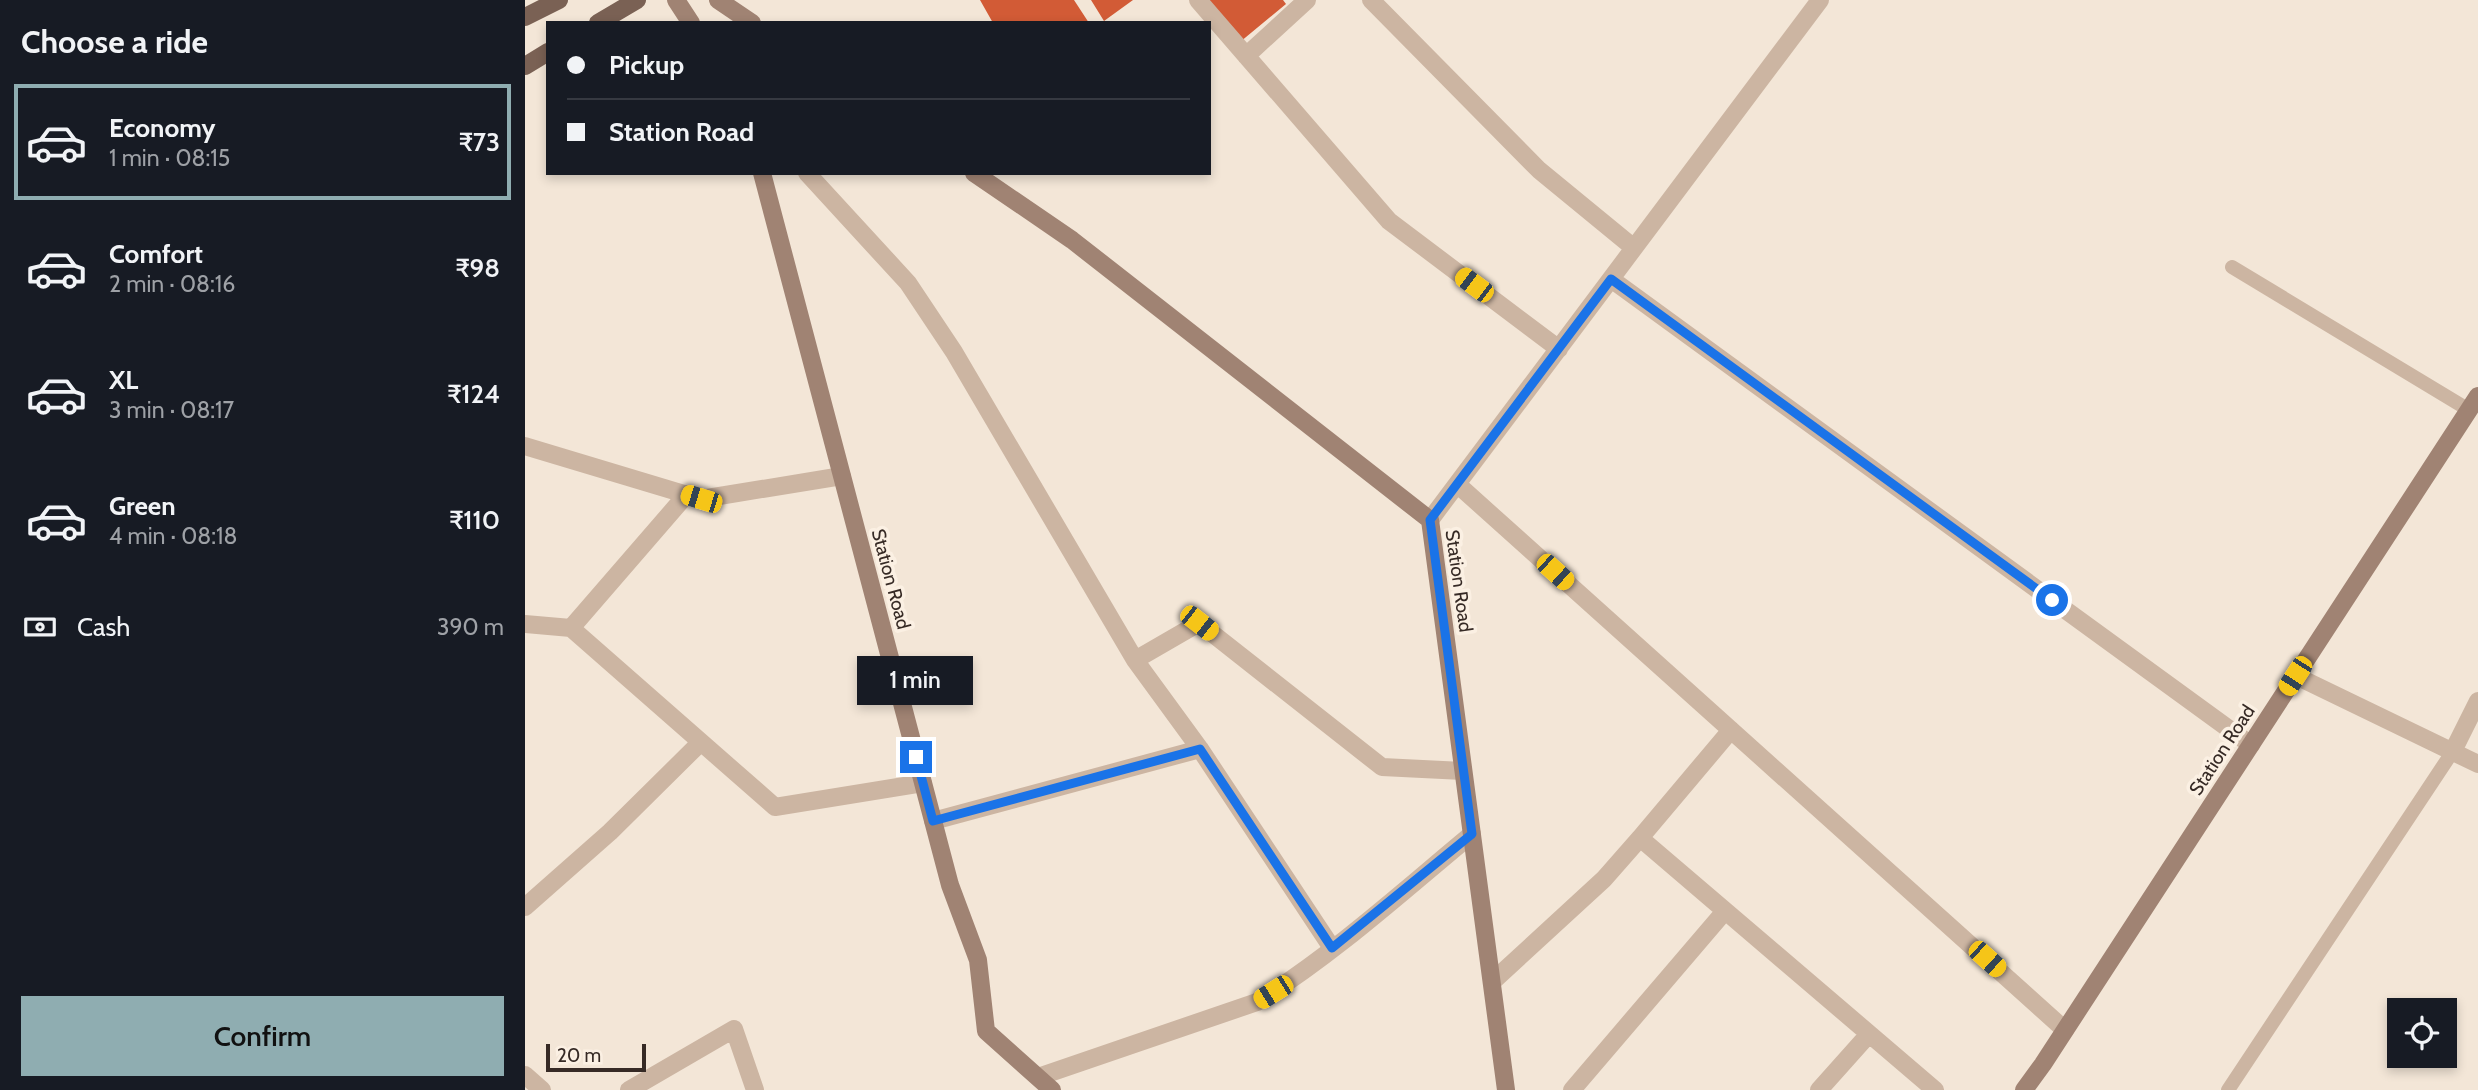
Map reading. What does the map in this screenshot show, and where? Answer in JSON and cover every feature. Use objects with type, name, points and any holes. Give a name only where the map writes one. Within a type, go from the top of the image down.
[{"type":"main road","points":[[525,17],[558,0]]},
{"type":"main road","points":[[601,21],[636,0]]},
{"type":"main road","points":[[676,0],[690,21]]},
{"type":"main road","points":[[718,0],[749,21]]},
{"type":"main road","points":[[525,66],[546,53]]},
{"type":"main road","name":"Station Road","points":[[763,175],[950,885],[978,960],[986,1031],[1052,1090]]},
{"type":"main road","name":"Station Road","points":[[977,175],[1072,240],[1430,520],[1506,1090]]},
{"type":"main road","name":"Station Road","points":[[2024,1090],[2474,403]]},
{"type":"street","points":[[1198,0],[1389,221],[1559,349]]},
{"type":"street","points":[[1246,55],[1307,0]]},
{"type":"street","points":[[1371,0],[1539,170],[1634,248]]},
{"type":"street","points":[[1430,520],[1820,0]]},
{"type":"street","points":[[809,175],[908,283],[954,352],[1135,660],[1200,749],[1332,948]]},
{"type":"street","points":[[1611,279],[2251,744]]},
{"type":"street","points":[[525,446],[701,499],[842,476]]},
{"type":"street","points":[[1457,484],[2065,1030]]},
{"type":"street","points":[[571,628],[687,495]]},
{"type":"street","points":[[1135,660],[1199,623],[1383,767],[1463,771]]},
{"type":"street","points":[[525,624],[571,628],[775,807],[923,783]]},
{"type":"street","points":[[2295,676],[2478,764]]},
{"type":"street","points":[[2453,751],[2478,701]]},
{"type":"street","points":[[1493,981],[1604,879],[1731,730]]},
{"type":"street","points":[[525,907],[610,832],[701,741]]},
{"type":"street","points":[[933,821],[1200,749]]},
{"type":"street","points":[[1038,1077],[1257,1002],[1289,982],[1472,834]]},
{"type":"street","points":[[1640,838],[1935,1090]]},
{"type":"street","points":[[1572,1090],[1725,911]]},
{"type":"street","points":[[629,1090],[734,1029],[755,1090]]},
{"type":"street","points":[[1819,1090],[1869,1034]]},
{"type":"street","points":[[525,1075],[542,1090]]},
{"type":"lane","points":[[2232,267],[2474,403]]},
{"type":"lane","points":[[2228,1090],[2453,751]]},
{"type":"building","points":[[980,0],[1074,0],[1088,21],[992,21]]},
{"type":"building","points":[[1091,0],[1133,0],[1104,21]]},
{"type":"building","points":[[1205,0],[1283,0],[1286,4],[1240,42]]},
{"type":"route","points":[[916,757],[933,821],[1200,749],[1332,948],[1472,834],[1430,520],[1611,279],[2052,600]]}]
